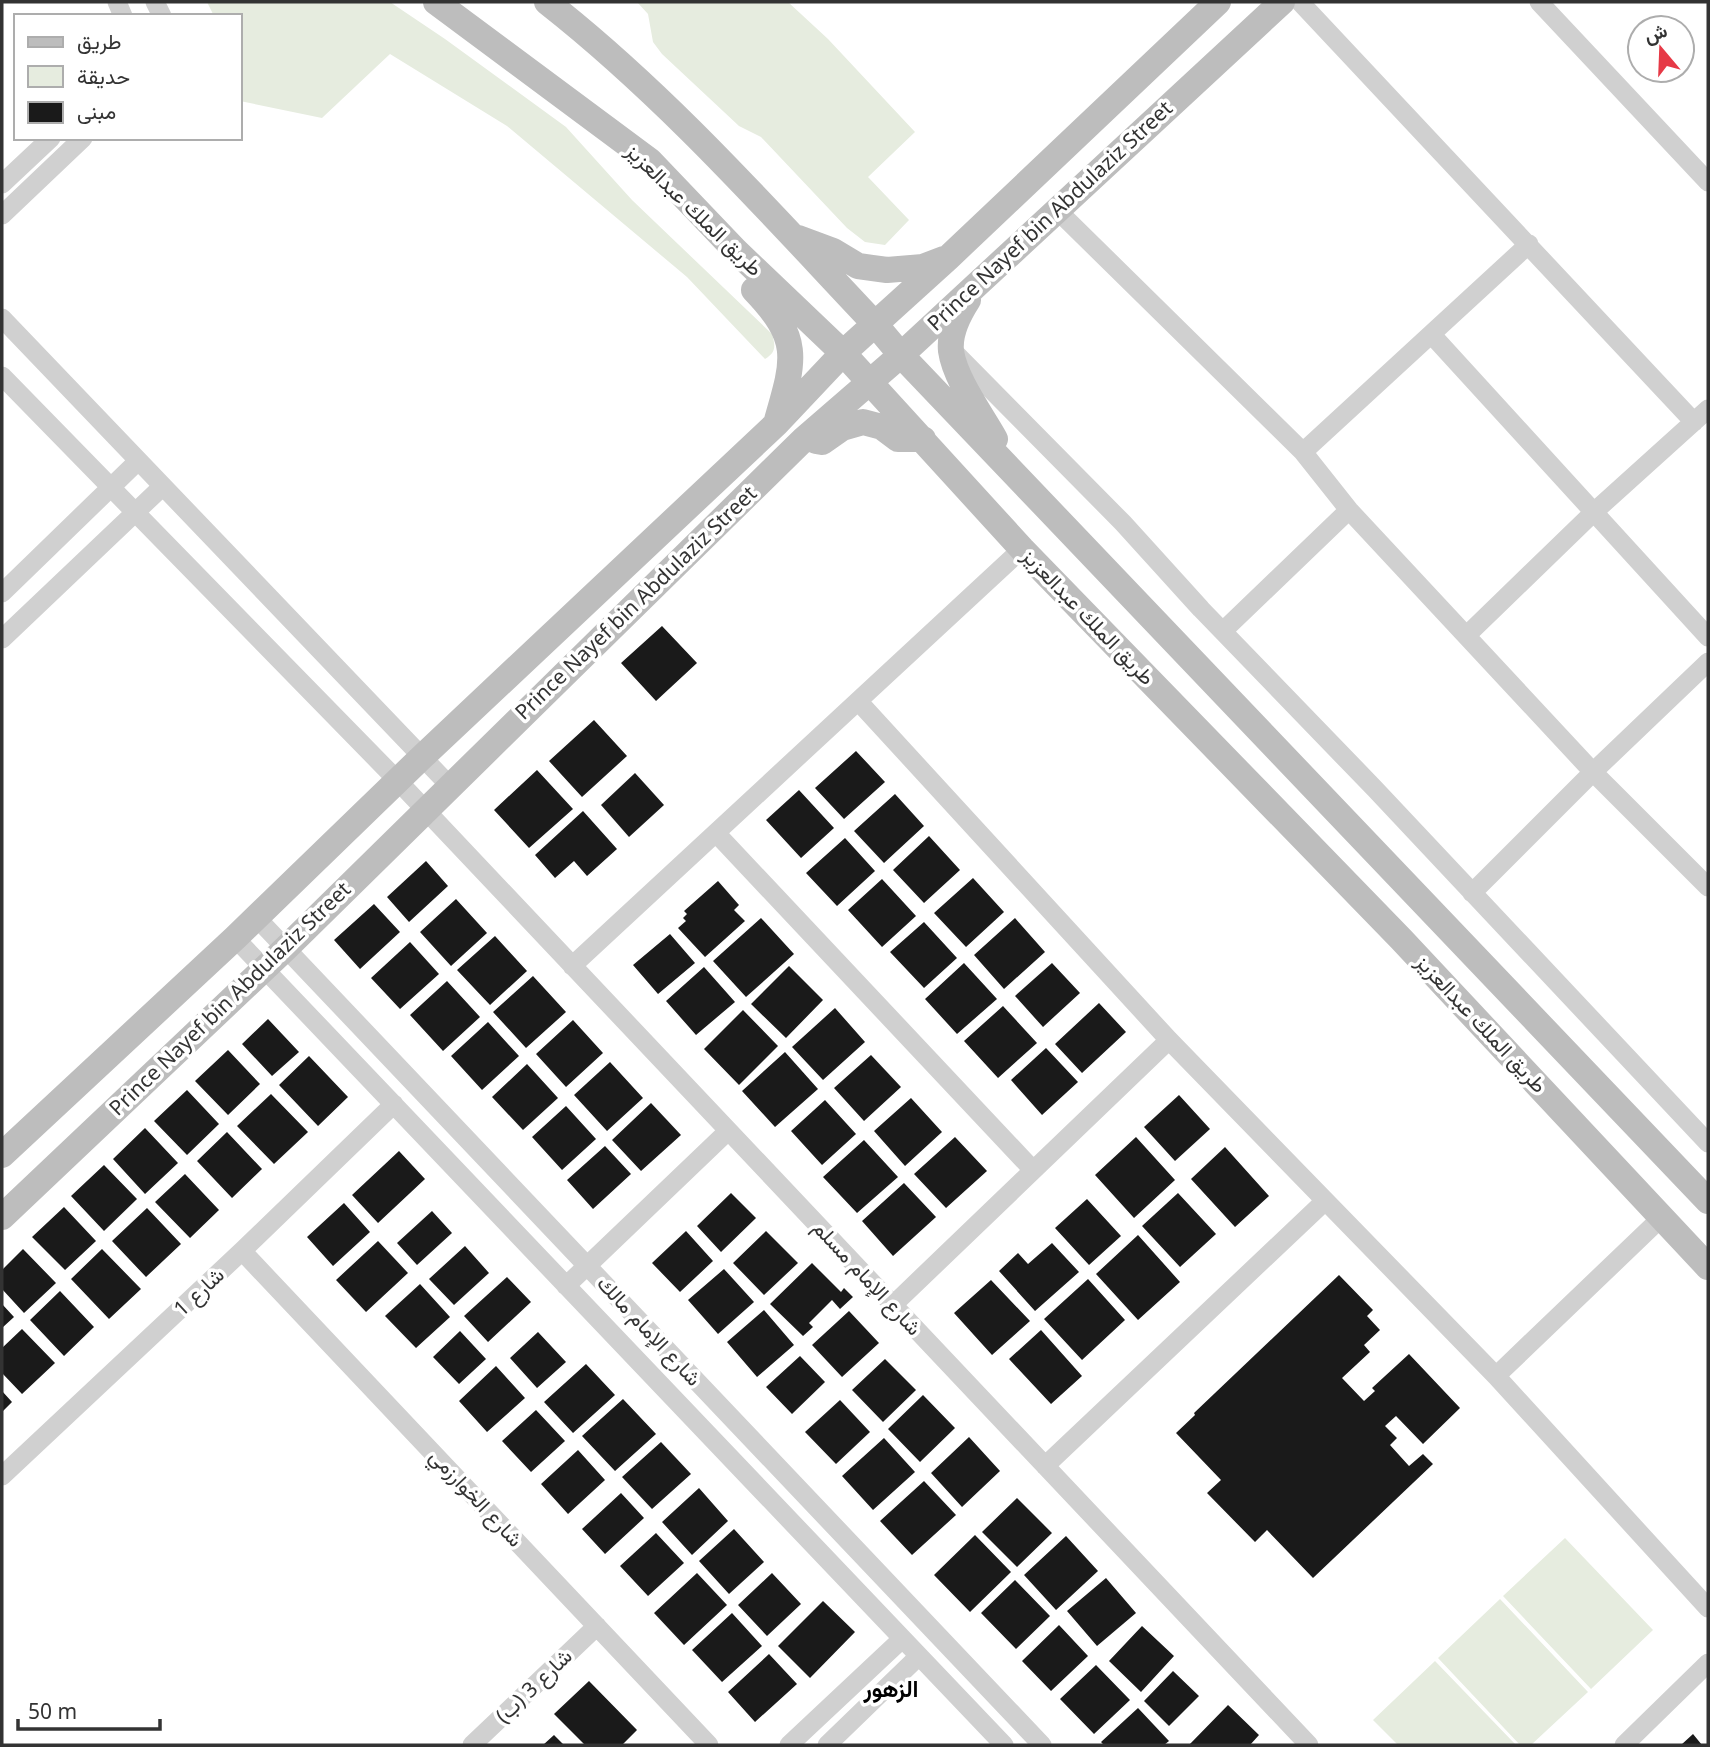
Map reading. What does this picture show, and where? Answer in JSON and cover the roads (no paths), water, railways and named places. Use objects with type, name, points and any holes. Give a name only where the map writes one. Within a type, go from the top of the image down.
[{"type":"main road","name":"طريق الملك عبدالعزيز","points":[[436,2],[650,161],[736,251],[870,381],[1022,549],[1401,939],[1708,1267]]},
{"type":"main road","name":"طريق الملك عبدالعزيز","points":[[547,2],[588,34],[688,127],[876,324],[901,355],[1708,1201]]},
{"type":"main road","name":"Prince Nayef bin Abdulaziz Street","points":[[2,1155],[235,938],[422,757],[776,424],[843,353],[949,257],[1218,2]]},
{"type":"main road","name":"Prince Nayef bin Abdulaziz Street","points":[[3,1213],[265,969],[804,439],[901,355],[1282,2]]},
{"type":"main road","points":[[792,235],[833,251],[858,266],[887,270],[923,267],[949,257]]},
{"type":"main road","points":[[736,251],[745,281],[776,313],[790,348],[792,363],[776,424]]},
{"type":"main road","points":[[979,282],[956,320],[951,350],[960,376],[1014,471]]},
{"type":"main road","points":[[804,439],[822,442],[842,428],[863,422],[883,427],[898,439],[923,439]]},
{"type":"street","points":[[1300,2],[1529,244],[1701,415],[1466,635]]},
{"type":"street","points":[[1539,2],[1708,182]]},
{"type":"street","points":[[2,184],[49,140]]},
{"type":"street","points":[[2,215],[81,140]]},
{"type":"street","points":[[1057,210],[1303,452],[1349,510],[1593,772],[1708,887]]},
{"type":"street","points":[[1303,452],[1529,244]]},
{"type":"street","points":[[2,318],[450,786]]},
{"type":"street","points":[[1432,335],[1708,637]]},
{"type":"street","points":[[951,350],[1123,523],[1708,1143]]},
{"type":"street","name":"شارع الإمام مسلم","points":[[2,376],[398,781],[1304,1743]]},
{"type":"street","points":[[2,593],[138,461]]},
{"type":"street","points":[[2,639],[163,486]]},
{"type":"street","points":[[1223,631],[1349,510]]},
{"type":"street","points":[[572,966],[1022,549]]},
{"type":"street","points":[[1472,893],[1708,662]]},
{"type":"street","points":[[858,701],[1169,1040],[1496,1376],[1708,1608]]},
{"type":"street","points":[[716,833],[1033,1170]]},
{"type":"street","name":"شارع الإمام مالك","points":[[256,916],[1042,1745]]},
{"type":"street","name":"شارع الإمام مالك","points":[[235,938],[1004,1745]]},
{"type":"street","points":[[893,1305],[1169,1040]]},
{"type":"street","name":"شارع 1","points":[[2,1476],[394,1104]]},
{"type":"street","points":[[566,1286],[728,1131]]},
{"type":"street","points":[[1045,1466],[1325,1201]]},
{"type":"street","points":[[1496,1376],[1662,1217]]},
{"type":"street","name":"شارع الخوارزمي","points":[[242,1251],[709,1745]]},
{"type":"street","name":"شارع 3 (ب)","points":[[472,1745],[597,1626]]},
{"type":"street","points":[[789,1745],[902,1639]]},
{"type":"street","points":[[827,1745],[919,1656]]},
{"type":"street","points":[[1624,1745],[1708,1663]]},
{"type":"district","name":"الزهور","points":[[891,1689]]}]
